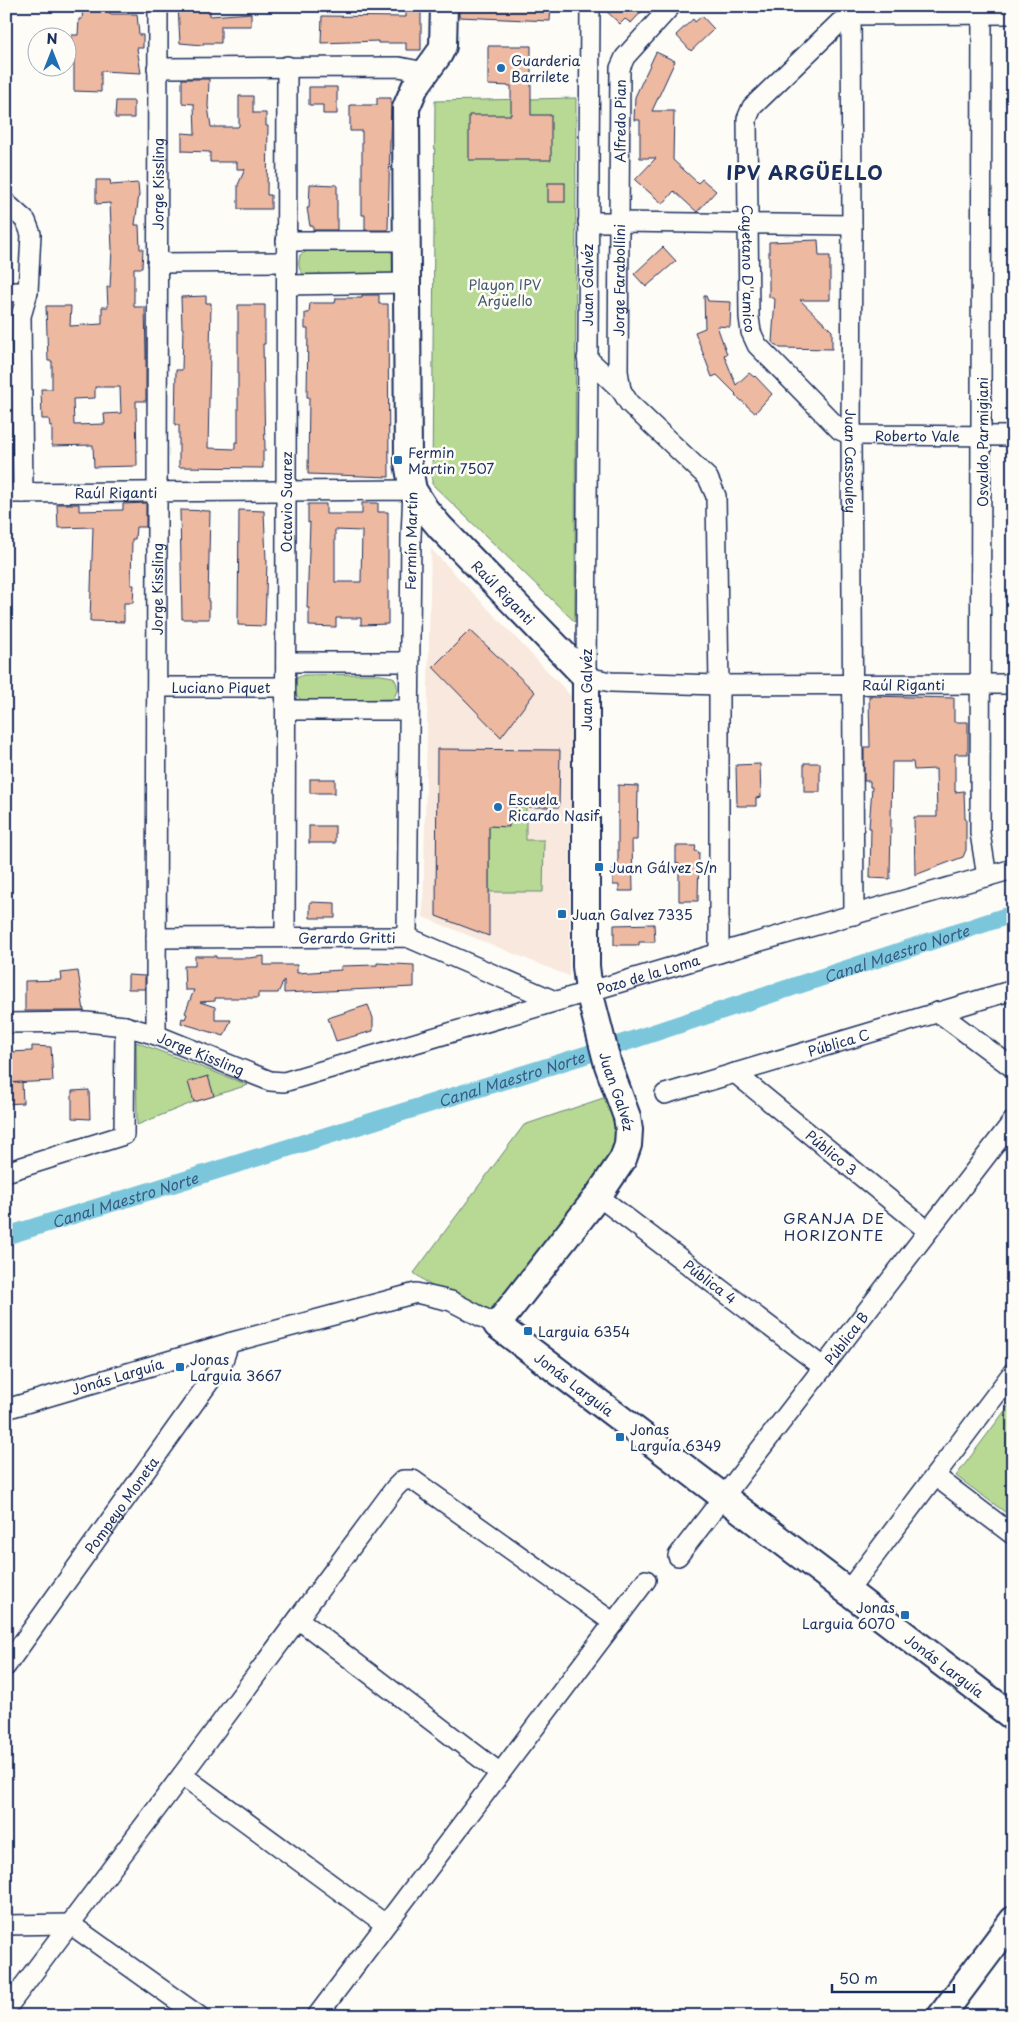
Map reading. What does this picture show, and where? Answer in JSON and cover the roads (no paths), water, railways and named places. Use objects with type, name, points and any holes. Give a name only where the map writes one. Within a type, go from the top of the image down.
[{"type":"main road","name":"Fermín Martín","points":[[414,490],[408,463],[406,108],[415,87],[443,46],[444,6]]},
{"type":"main road","name":"Raúl Riganti","points":[[414,490],[425,509],[440,527],[586,677]]},
{"type":"main road","name":"Juan Galvéz","points":[[497,1325],[598,1196],[623,1159],[628,1145],[629,1130],[627,1117],[608,1064],[588,991],[586,966],[586,677]]},
{"type":"main road","name":"Jonás Larguía","points":[[497,1325],[848,1591],[1010,1708]]},
{"type":"main road","points":[[940,2016],[1013,1920]]},
{"type":"street","name":"Jorge Kissling","points":[[158,6],[156,1035],[270,1081],[284,1082]]},
{"type":"street","name":"Juan Galvéz","points":[[586,677],[590,6]]},
{"type":"street","name":"Alfredo Pian","points":[[619,222],[620,68],[625,57],[671,6]]},
{"type":"street","points":[[851,11],[982,10],[1013,14]]},
{"type":"street","name":"Osvaldo Parmigiani","points":[[982,10],[980,833],[987,877]]},
{"type":"street","name":"Cayetano D''amico","points":[[851,11],[752,108],[747,119],[747,223],[751,332],[757,345],[840,430],[851,435]]},
{"type":"street","name":"Juan Cassouley","points":[[851,11],[854,915]]},
{"type":"street","name":"Octavio Suarez","points":[[285,937],[287,66]]},
{"type":"street","points":[[157,68],[399,67],[425,72]]},
{"type":"street","points":[[6,203],[26,221],[31,234],[28,292],[21,316],[15,493]]},
{"type":"street","points":[[588,222],[619,222]]},
{"type":"street","name":"Jorge Farabollini","points":[[621,390],[618,371],[619,222],[852,225]]},
{"type":"street","points":[[286,241],[407,241]]},
{"type":"street","points":[[157,263],[286,262]]},
{"type":"street","points":[[287,285],[408,283]]},
{"type":"street","points":[[6,292],[28,292]]},
{"type":"street","points":[[587,358],[621,390],[629,402],[708,478],[716,496],[719,685],[719,953]]},
{"type":"street","name":"Roberto Vale","points":[[851,435],[1013,436]]},
{"type":"street","name":"Raúl Riganti","points":[[15,493],[414,490]]},
{"type":"street","name":"Fermín Martín","points":[[407,938],[409,710],[414,490]]},
{"type":"street","points":[[286,662],[410,662]]},
{"type":"street","name":"Raúl Riganti","points":[[586,677],[611,682],[719,685],[1013,684]]},
{"type":"street","name":"Luciano Piquet","points":[[157,687],[285,687]]},
{"type":"street","points":[[286,710],[409,710]]},
{"type":"street","name":"Pozo de la Loma","points":[[284,1082],[588,991],[1013,869]]},
{"type":"street","name":"Gerardo Gritti","points":[[156,938],[407,938],[555,1001]]},
{"type":"street","name":"Pública C","points":[[665,1094],[1013,990]]},
{"type":"street","points":[[938,1012],[1013,1068]]},
{"type":"street","points":[[6,1023],[86,1022],[125,1026],[156,1035]]},
{"type":"street","points":[[6,1172],[124,1135],[125,1026]]},
{"type":"street","name":"Público 3","points":[[735,1073],[928,1231]]},
{"type":"street","name":"Pública B","points":[[678,1556],[1013,1121]]},
{"type":"street","name":"Pública 4","points":[[598,1196],[823,1367]]},
{"type":"street","name":"Jonás Larguía","points":[[6,1409],[229,1343],[416,1293],[451,1301],[497,1325]]},
{"type":"street","name":"Pompeyo Moneta","points":[[6,1666],[222,1364],[229,1343]]},
{"type":"street","points":[[848,1591],[1012,1374]]},
{"type":"street","points":[[935,1476],[1013,1535]]},
{"type":"street","points":[[6,2009],[395,1488],[403,1480],[413,1480],[614,1623]]},
{"type":"street","points":[[317,2016],[646,1580]]},
{"type":"street","points":[[298,1619],[500,1773]]},
{"type":"street","points":[[182,1775],[386,1924]]},
{"type":"street","points":[[6,1925],[70,1924],[199,2016]]},
{"type":"waterway","name":"Canal Maestro Norte","points":[[6,1236],[614,1046],[1013,914]]},
{"type":"place","name":"Guarderia Barrilete","points":[[501,68]]},
{"type":"place","name":"Fermin Martin 7507","points":[[398,460]]},
{"type":"place","name":"Escuela Ricardo Nasif","points":[[498,807]]},
{"type":"place","name":"Juan Gálvez S/n","points":[[599,867]]},
{"type":"place","name":"Juan Galvez 7335","points":[[562,914]]},
{"type":"place","name":"Larguia 6354","points":[[528,1331]]},
{"type":"place","name":"Jonas Larguia 3667","points":[[180,1367]]},
{"type":"place","name":"Jonas Larguía 6349","points":[[620,1437]]},
{"type":"place","name":"Jonas Larguia 6070","points":[[905,1615]]},
{"type":"district","name":"IPV ARGÜELLO","points":[[805,172]]},
{"type":"district","name":"GRANJA DE HORIZONTE","points":[[834,1226]]},
{"type":"park label","name":"Playon IPV Argüello","points":[[505,292]]}]
